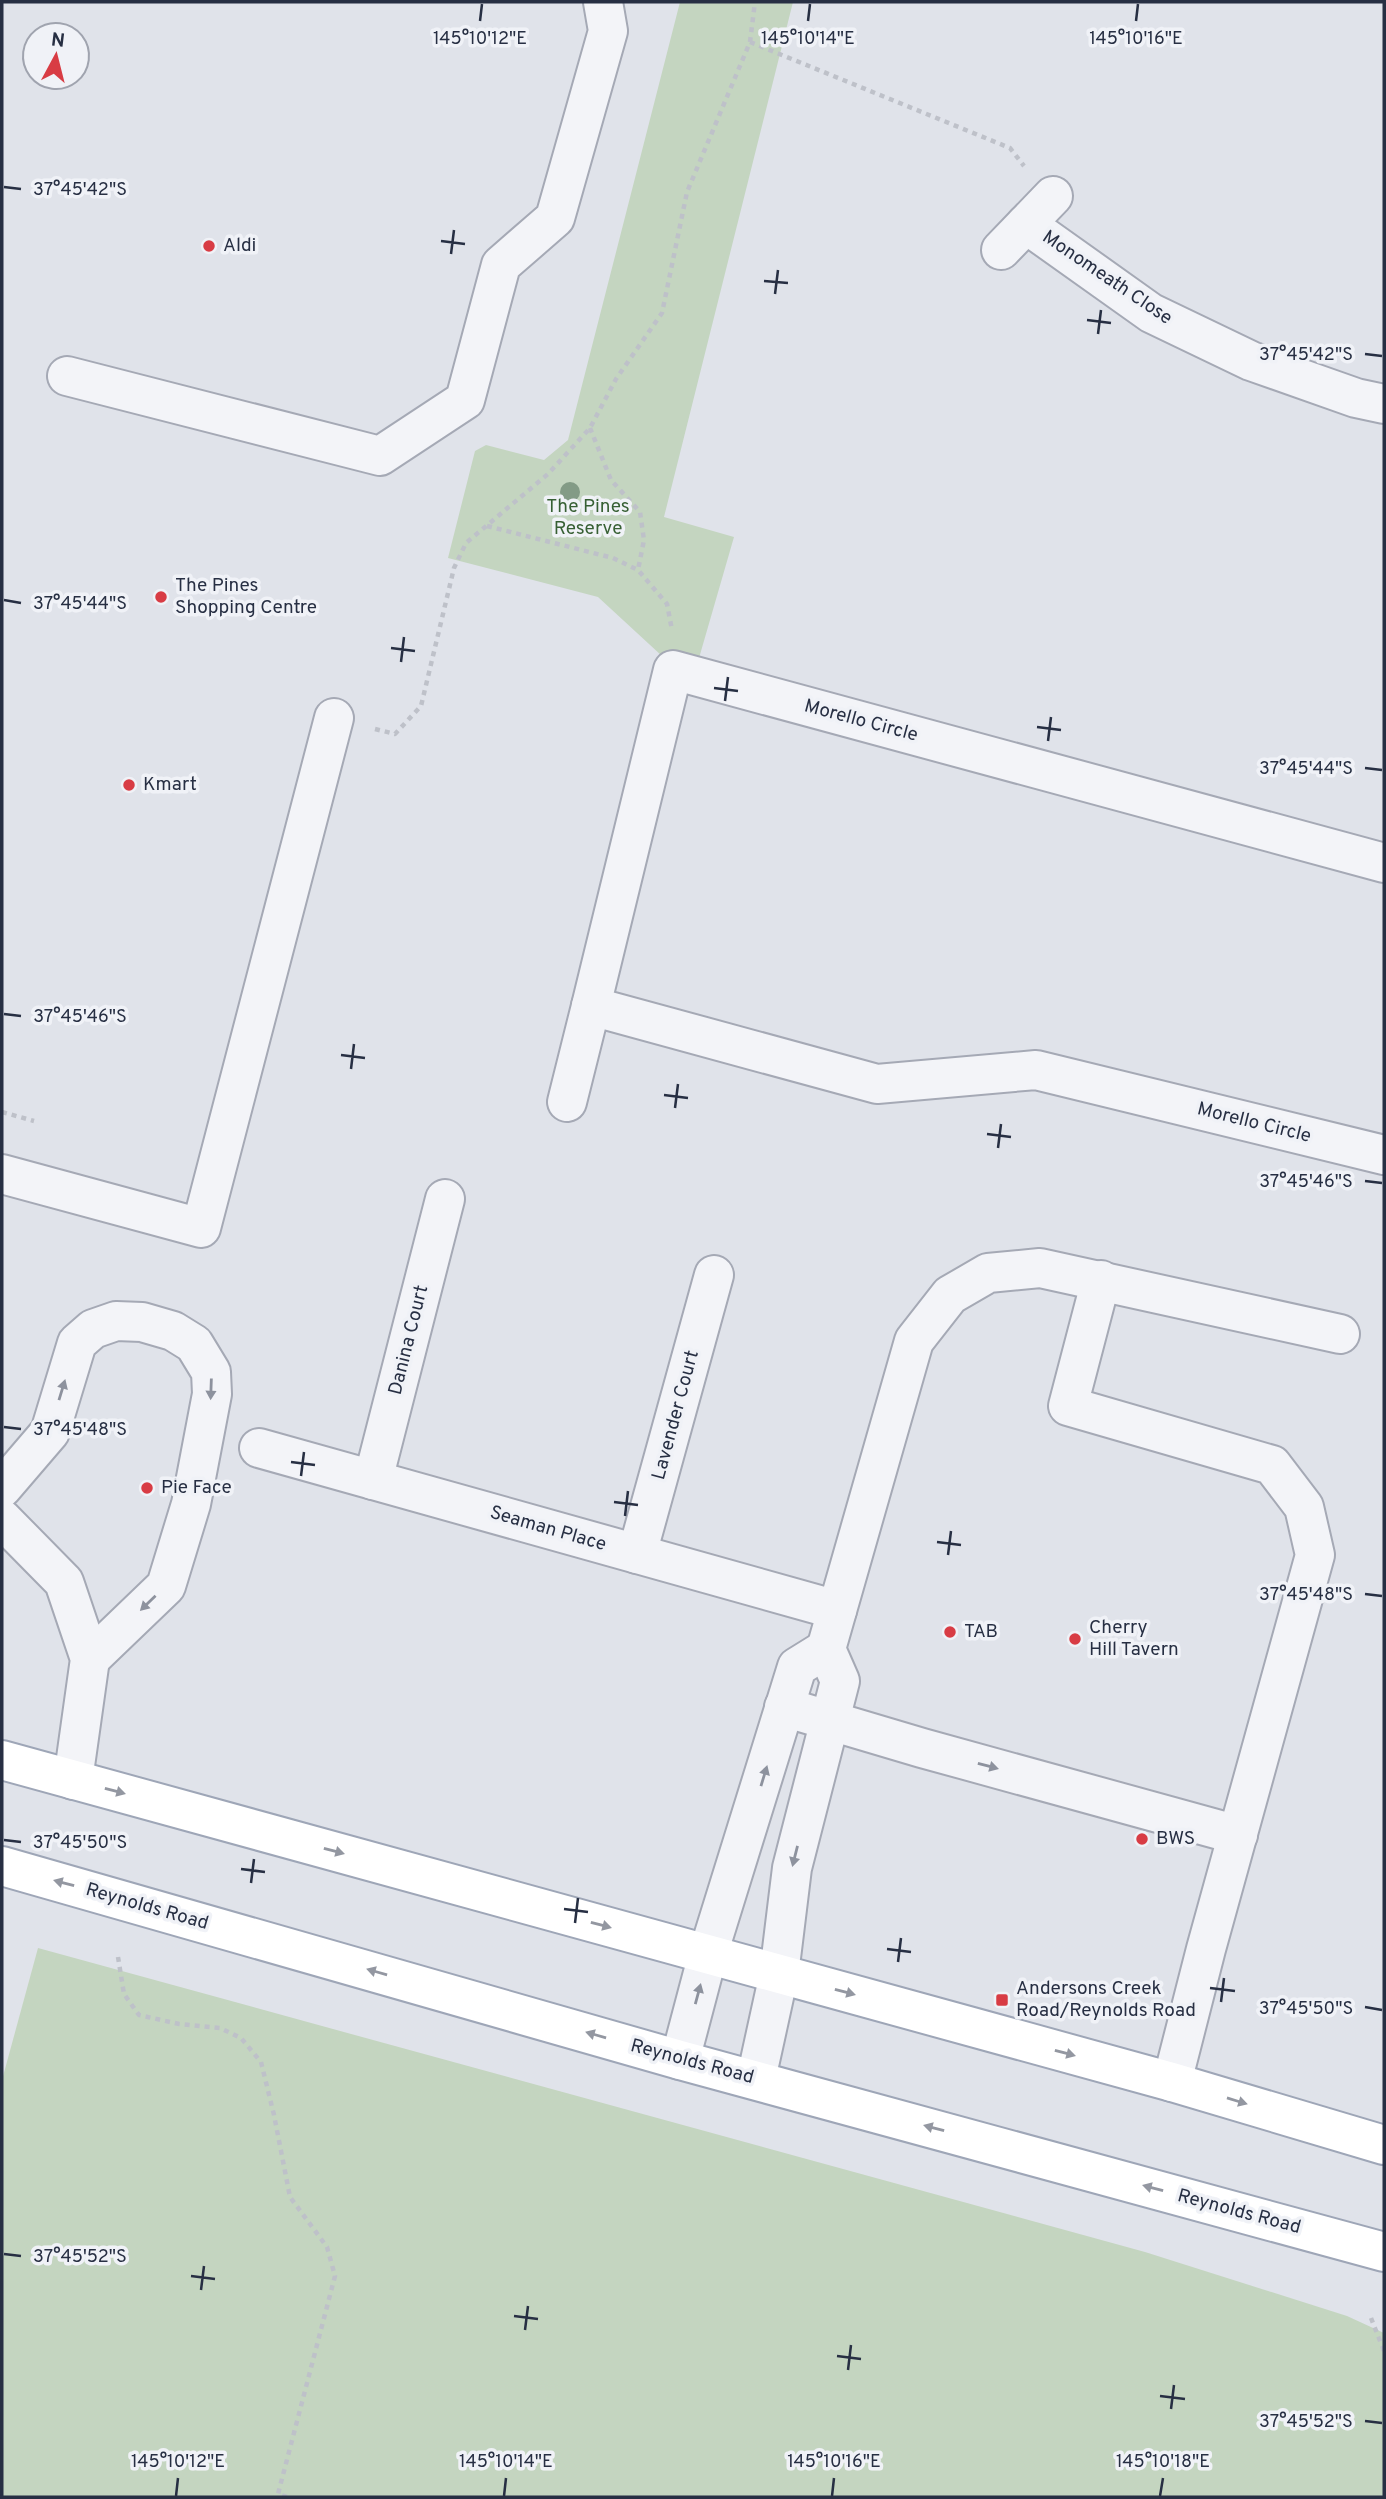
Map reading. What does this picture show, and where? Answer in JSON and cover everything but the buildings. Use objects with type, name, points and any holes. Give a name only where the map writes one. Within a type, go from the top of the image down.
[{"type":"main road","points":[[2,1760],[1172,2082],[1384,2145]]},
{"type":"main road","name":"Reynolds Road","points":[[2,1866],[680,2060],[1384,2252]]},
{"type":"street","points":[[67,376],[380,456],[465,400],[501,265],[555,218],[608,31],[603,2]]},
{"type":"street","name":"Monomeath Close","points":[[1033,217],[1151,313],[1251,361],[1356,398],[1384,404]]},
{"type":"street","points":[[567,1102],[673,670]]},
{"type":"street","name":"Morello Circle","points":[[673,670],[1384,863]]},
{"type":"street","points":[[2,1174],[201,1228],[334,718]]},
{"type":"street","name":"Morello Circle","points":[[590,1006],[877,1084],[1036,1070],[1384,1155]]},
{"type":"street","name":"Danina Court","points":[[373,1480],[445,1199]]},
{"type":"street","points":[[756,2079],[779,1974],[792,1868],[840,1681],[826,1649],[914,1341],[950,1295],[988,1273],[1040,1268],[1340,1334]]},
{"type":"street","name":"Lavender Court","points":[[637,1554],[714,1275]]},
{"type":"street","points":[[1101,1280],[1068,1406],[1272,1465],[1304,1507],[1314,1555],[1172,2082]]},
{"type":"street","points":[[2,1488],[50,1432],[77,1343],[93,1329],[116,1321],[142,1322],[173,1331],[194,1344],[211,1372],[212,1394],[191,1504],[166,1586],[90,1659]]},
{"type":"street","name":"Seaman Place","points":[[259,1448],[837,1610]]},
{"type":"street","points":[[2,1518],[65,1582],[90,1659],[73,1780]]},
{"type":"street","points":[[680,2060],[708,1954],[797,1667],[826,1649]]},
{"type":"street","points":[[784,1707],[1238,1835]]},
{"type":"path","points":[[334,718],[395,734],[421,706],[454,568],[466,543],[548,474],[590,428],[616,379],[662,313],[687,192],[750,42],[755,2]]},
{"type":"path","points":[[750,42],[1010,148],[1033,217]]},
{"type":"path","points":[[590,428],[611,480],[640,512],[644,540],[638,570]]},
{"type":"path","points":[[486,526],[613,558],[638,570],[667,604],[673,670]]},
{"type":"path","points":[[2,1112],[34,1121]]},
{"type":"path","points":[[118,1957],[124,1994],[139,2015],[179,2024],[220,2028],[241,2038],[261,2062],[290,2197],[327,2247],[335,2276],[278,2494],[287,2497]]},
{"type":"path","points":[[1371,2318],[1384,2351]]},
{"type":"green space","name":"The Pines Reserve","points":[[680,2],[793,2],[664,517],[734,537],[697,665],[662,656],[598,597],[448,558],[475,451],[486,445],[544,460],[568,440]]},
{"type":"green space","points":[[38,1948],[1145,2252],[1347,2316],[1384,2333],[1384,2497],[2,2497],[2,2080]]},
{"type":"place","name":"Aldi","points":[[209,246]]},
{"type":"place","name":"The Pines Shopping Centre","points":[[161,597]]},
{"type":"place","name":"Kmart","points":[[129,785]]},
{"type":"place","name":"Pie Face","points":[[147,1488]]},
{"type":"place","name":"TAB","points":[[950,1632]]},
{"type":"place","name":"Cherry Hill Tavern","points":[[1075,1639]]},
{"type":"place","name":"BWS","points":[[1142,1839]]},
{"type":"place","name":"Andersons Creek Road/Reynolds Road","points":[[1002,2000]]}]
